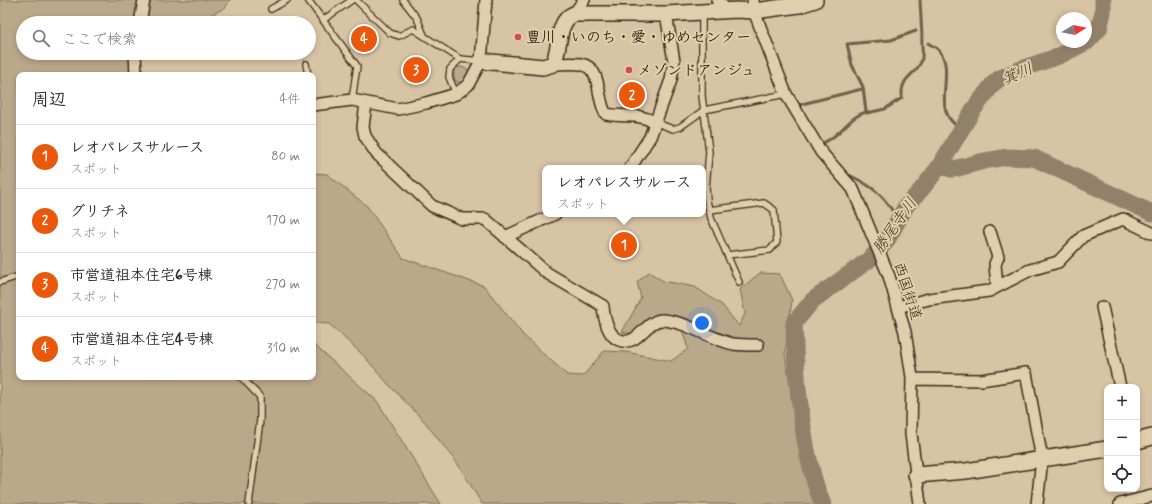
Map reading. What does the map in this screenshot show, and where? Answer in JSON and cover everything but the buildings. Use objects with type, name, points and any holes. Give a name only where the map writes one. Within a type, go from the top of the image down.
[{"type":"street","points":[[141,16],[144,0]]},
{"type":"street","points":[[316,103],[352,100],[398,109],[426,103],[456,94],[468,85],[481,61],[486,0]]},
{"type":"street","points":[[574,14],[584,0]]},
{"type":"street","points":[[553,64],[558,56],[562,24],[567,17],[574,14],[666,14],[702,12],[720,5],[799,5],[815,0]]},
{"type":"street","name":"西国街道","points":[[754,6],[786,94],[821,152],[853,189],[888,276],[905,332],[912,380],[911,434],[920,504]]},
{"type":"street","points":[[632,165],[650,137],[654,122],[671,80],[674,61],[666,14]]},
{"type":"street","points":[[135,60],[136,72]]},
{"type":"street","points":[[481,61],[543,67],[553,64],[582,64],[596,75],[602,108],[606,114],[615,116],[634,114],[644,116],[654,122]]},
{"type":"street","points":[[366,103],[363,127],[365,136],[376,153],[432,206],[462,219],[485,219],[547,273],[603,306],[605,323],[615,337],[624,341],[633,339],[652,323],[662,320],[686,325],[732,344],[758,345]]},
{"type":"street","points":[[505,237],[548,217]]},
{"type":"street","points":[[898,307],[929,299],[989,291],[1030,270],[1058,262],[1083,236],[1124,219],[1152,233]]},
{"type":"street","points":[[990,232],[998,257],[995,264],[997,287]]},
{"type":"street","points":[[1102,307],[1119,384]]},
{"type":"street","points":[[912,380],[981,380],[1026,373],[1042,459],[1037,504]]},
{"type":"street","points":[[1140,440],[1152,436]]},
{"type":"street","points":[[916,474],[959,472],[1104,449]]},
{"type":"street","points":[[1120,504],[1152,496]]},
{"type":"lane","points":[[271,9],[287,0]]},
{"type":"lane","points":[[308,0],[357,66],[352,100]]},
{"type":"lane","points":[[323,20],[352,0]]},
{"type":"lane","points":[[356,0],[390,33],[399,36],[413,29],[460,59],[481,61]]},
{"type":"lane","points":[[403,0],[417,18],[424,35]]},
{"type":"lane","points":[[702,12],[702,96],[709,152],[706,188],[709,210],[711,218],[739,282]]},
{"type":"lane","points":[[456,94],[449,77],[450,69],[460,59]]},
{"type":"lane","points":[[306,64],[307,72]]},
{"type":"lane","points":[[654,122],[672,128],[680,127],[704,110],[786,94]]},
{"type":"lane","points":[[709,210],[764,203],[774,210],[777,242],[770,250],[727,255]]},
{"type":"lane","points":[[0,282],[16,277]]},
{"type":"lane","points":[[244,380],[260,397],[260,420],[249,504]]},
{"type":"shaded area","points":[[0,0],[139,0],[136,16],[16,16],[16,60],[131,60],[132,72],[16,72],[16,380],[316,380],[316,347],[377,401],[441,504],[0,504]]},
{"type":"shaded area","points":[[149,0],[230,0],[225,8],[208,16],[146,16]]},
{"type":"shaded area","points":[[458,67],[462,67],[470,71],[464,82],[460,83],[455,81],[453,71]]},
{"type":"shaded area","points":[[316,173],[327,174],[367,206],[403,258],[484,286],[523,335],[567,375],[583,376],[604,351],[626,352],[671,361],[688,349],[679,320],[664,316],[643,335],[622,332],[641,298],[637,282],[649,272],[663,281],[695,287],[722,305],[739,326],[745,314],[740,289],[760,273],[780,274],[792,300],[785,354],[798,433],[815,504],[482,504],[459,466],[425,422],[389,385],[364,356],[329,324],[316,323]]},
{"type":"waterway","points":[[920,0],[922,37]]},
{"type":"waterway","name":"勝尾寺川","points":[[823,504],[814,478],[804,435],[795,355],[794,323],[813,300],[870,259],[886,242],[906,206],[939,167],[973,110],[993,84],[1000,78],[1059,56],[1087,42],[1099,29],[1103,12],[1103,0]]},
{"type":"waterway","points":[[866,112],[863,87],[852,65],[847,44],[891,40],[916,31]]},
{"type":"waterway","points":[[902,96],[902,89],[906,80],[921,62],[922,37]]},
{"type":"waterway","points":[[928,43],[938,49],[944,59],[946,75],[944,101],[945,109],[952,122],[961,130]]},
{"type":"waterway","points":[[798,105],[862,89]]},
{"type":"waterway","points":[[867,113],[885,109],[902,98]]},
{"type":"waterway","points":[[823,143],[830,140],[854,118],[866,112]]},
{"type":"waterway","name":"勝尾寺川","points":[[940,165],[951,169],[1007,157],[1034,158],[1152,213]]},
{"type":"waterway","points":[[847,174],[877,192],[888,204],[898,220]]},
{"type":"place","name":"豊川・いのち・愛・ゆめセンター","points":[[518,37]]},
{"type":"place","name":"市営道祖本住宅4号棟","points":[[364,39]]},
{"type":"place","name":"市営道祖本住宅6号棟","points":[[416,70]]},
{"type":"place","name":"メゾンドアンジュ","points":[[629,70]]},
{"type":"place","name":"グリチネ","points":[[632,95]]},
{"type":"place","name":"レオパレスサルース","points":[[624,245]]},
{"type":"water label","name":"箕川","points":[[1017,73]]}]
